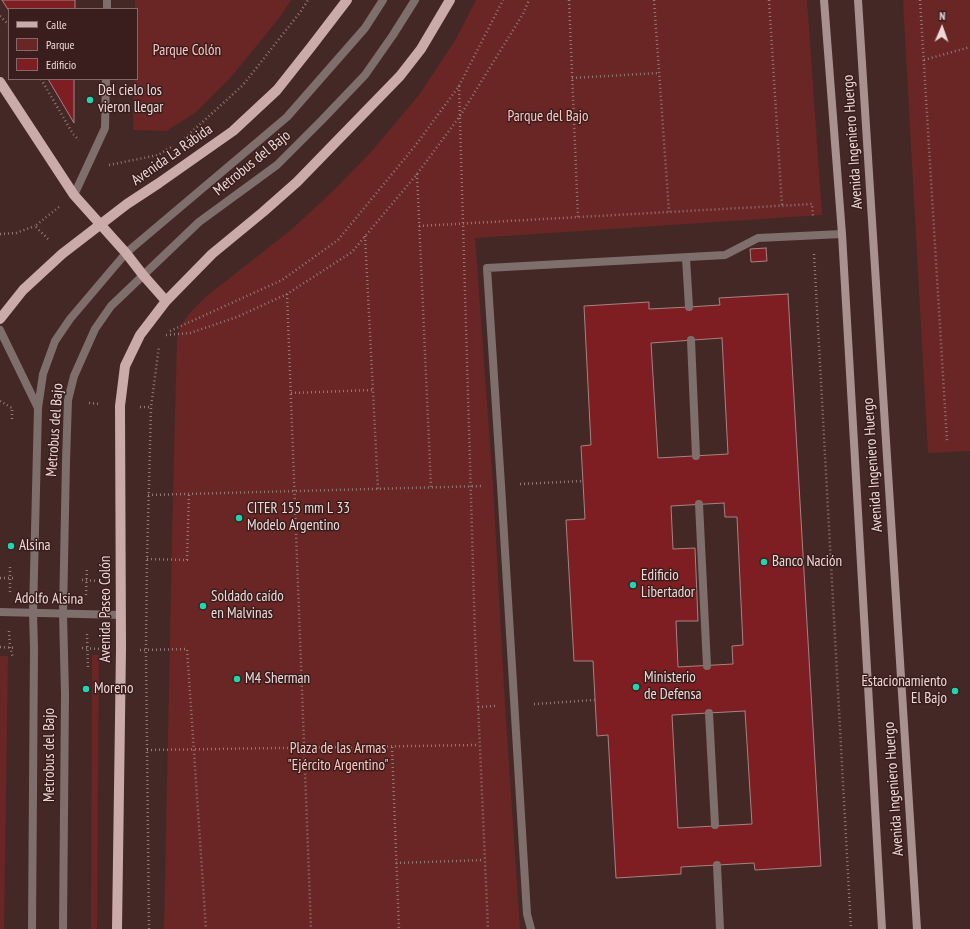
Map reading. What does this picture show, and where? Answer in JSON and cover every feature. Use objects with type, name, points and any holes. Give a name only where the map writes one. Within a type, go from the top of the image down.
[{"type":"main road","name":"Avenida La Rábida","points":[[0,319],[23,290],[46,267],[100,223],[126,204],[159,184],[233,131],[276,90],[347,0]]},
{"type":"main road","points":[[0,82],[74,195],[100,223],[166,301],[212,254],[297,182],[400,76],[421,48],[450,0]]},
{"type":"main road","name":"Avenida Ingeniero Huergo","points":[[824,0],[842,234],[882,929]]},
{"type":"main road","name":"Avenida Ingeniero Huergo","points":[[858,0],[917,929]]},
{"type":"main road","name":"Avenida Paseo Colón","points":[[117,929],[121,615],[121,390],[125,366],[133,347],[140,335],[166,301]]},
{"type":"street","name":"Metrobus del Bajo","points":[[32,929],[33,613],[38,408],[43,374],[55,341],[70,319],[126,253],[287,117],[365,28],[383,0]]},
{"type":"street","name":"Metrobus del Bajo","points":[[63,929],[65,694],[63,614],[68,400],[74,376],[95,329],[111,306],[199,222],[277,165],[322,120],[364,75],[393,35],[415,0]]},
{"type":"street","points":[[74,195],[105,128],[106,80]]},
{"type":"street","points":[[531,929],[527,914],[487,268],[725,255],[758,238],[842,234]]},
{"type":"street","points":[[686,258],[689,307]]},
{"type":"street","name":"Metrobus del Bajo","points":[[0,330],[38,408]]},
{"type":"street","points":[[691,340],[696,456]]},
{"type":"street","points":[[699,504],[707,666]]},
{"type":"street","name":"Adolfo Alsina","points":[[0,612],[121,615]]},
{"type":"street","points":[[709,713],[715,826]]},
{"type":"street","points":[[717,865],[720,929]]},
{"type":"path","points":[[181,141],[243,85],[308,0]]},
{"type":"path","points":[[503,0],[459,86],[415,146],[338,240],[282,280],[160,335],[190,333],[236,317],[287,294],[352,252],[417,174],[460,116],[523,14],[529,0]]},
{"type":"path","points":[[569,0],[578,217]]},
{"type":"path","points":[[654,0],[669,212]]},
{"type":"path","points":[[769,0],[782,206]]},
{"type":"path","points":[[920,0],[947,441]]},
{"type":"path","points":[[0,16],[8,24]]},
{"type":"path","points":[[924,60],[970,47]]},
{"type":"path","points":[[572,78],[659,73]]},
{"type":"path","points":[[42,80],[73,134],[93,153],[110,165],[158,155],[175,145]]},
{"type":"path","points":[[459,86],[470,486],[479,745],[488,929]]},
{"type":"path","points":[[417,174],[431,487]]},
{"type":"path","points":[[419,226],[812,204],[851,929]]},
{"type":"path","points":[[0,234],[16,233],[35,226]]},
{"type":"path","points":[[365,236],[378,489]]},
{"type":"path","points":[[287,294],[311,929]]},
{"type":"path","points":[[149,929],[146,650],[148,495],[151,407],[159,343]]},
{"type":"path","points":[[291,393],[373,390]]},
{"type":"path","points":[[0,401],[12,408],[12,420]]},
{"type":"path","points":[[148,495],[378,489],[583,481]]},
{"type":"path","points":[[147,559],[188,560],[189,494]]},
{"type":"path","points":[[146,650],[187,649],[206,929]]},
{"type":"path","points":[[478,706],[595,700]]},
{"type":"path","points":[[147,750],[479,745]]},
{"type":"path","points":[[392,747],[399,929]]},
{"type":"path","points":[[396,863],[484,860]]},
{"type":"green space","name":"Parque Colón","points":[[135,0],[291,0],[280,17],[231,77],[195,113],[166,131],[133,130],[134,80],[138,80],[138,8],[135,8]]},
{"type":"green space","name":"Plaza de las Armas \"Ejército Argentino\"","points":[[476,0],[807,0],[822,215],[475,238],[493,485],[505,705],[520,929],[164,929],[177,339],[180,327],[189,314],[207,296],[292,229],[332,192],[371,152],[419,95],[456,39]]},
{"type":"green space","points":[[903,0],[970,0],[970,451],[928,453]]},
{"type":"green space","points":[[92,655],[99,655],[97,929],[91,929]]},
{"type":"green space","points":[[0,656],[8,656],[4,929],[0,929]]},
{"type":"building","points":[[2,0],[75,0],[75,8],[8,8],[8,9]]},
{"type":"building","points":[[49,80],[74,80],[74,123]]},
{"type":"building","points":[[766,248],[767,261],[751,262],[750,249]]},
{"type":"building","name":"Edificio Libertador","points":[[788,294],[821,866],[755,870],[754,863],[681,867],[681,874],[616,878],[608,735],[597,736],[593,661],[574,661],[566,520],[585,519],[581,446],[591,445],[584,306],[649,302],[649,309],[689,307],[720,305],[719,298]],"holes":[[[722,338],[728,454],[658,458],[651,343]],[[724,503],[725,517],[737,517],[743,645],[732,646],[733,664],[678,667],[676,621],[698,621],[695,548],[673,549],[671,506]],[[745,711],[752,824],[678,828],[672,715]]]},
{"type":"place","name":"Del cielo los vieron llegar","points":[[90,100]]},
{"type":"place","name":"CITER 155 mm L 33 Modelo Argentino","points":[[239,518]]},
{"type":"place","name":"Alsina","points":[[11,546]]},
{"type":"place","name":"Banco Nación","points":[[764,562]]},
{"type":"place","name":"Edificio Libertador","points":[[633,585]]},
{"type":"place","name":"Soldado caído en Malvinas","points":[[203,606]]},
{"type":"place","name":"M4 Sherman","points":[[237,679]]},
{"type":"place","name":"Ministerio de Defensa","points":[[636,687]]},
{"type":"place","name":"Moreno","points":[[86,689]]},
{"type":"place","name":"Estacionamiento El Bajo","points":[[955,691]]},
{"type":"park label","name":"Parque del Bajo","points":[[548,117]]}]
